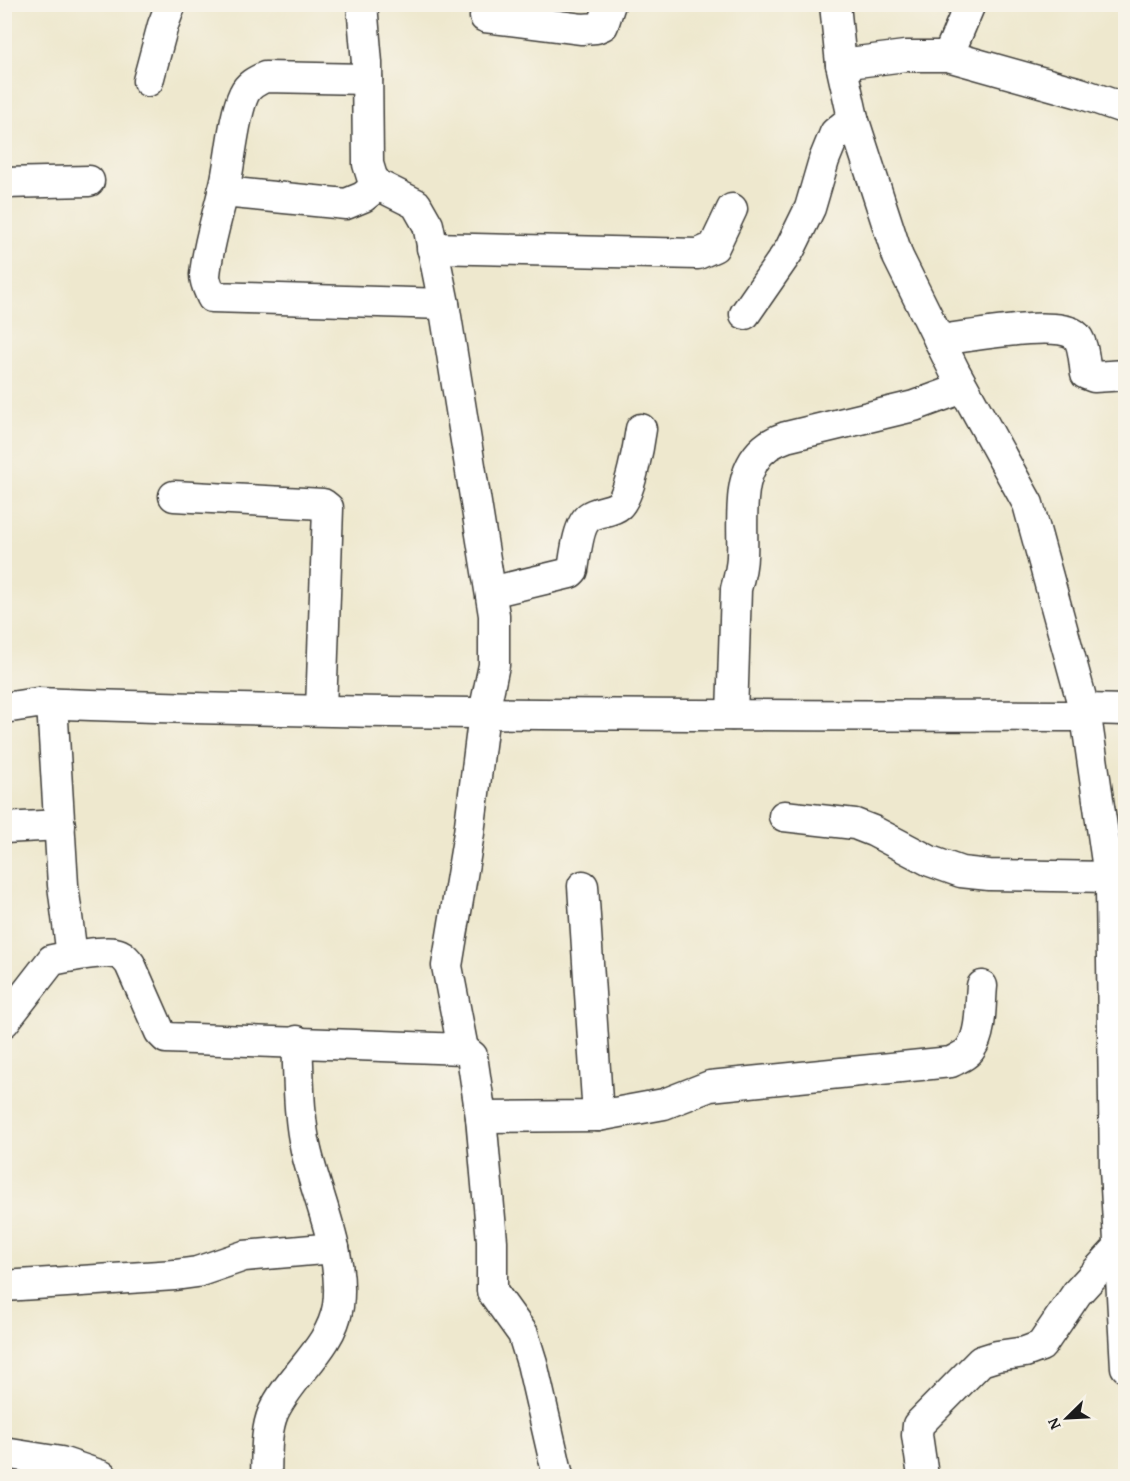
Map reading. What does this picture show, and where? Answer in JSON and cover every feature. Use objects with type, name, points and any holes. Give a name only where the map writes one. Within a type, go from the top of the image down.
[{"type":"street","points":[[148,81],[160,34],[171,4]]},
{"type":"street","points":[[362,4],[367,79],[368,164],[372,177],[378,185],[416,204],[428,225],[444,304],[494,615],[494,665],[484,713],[470,833],[447,966],[463,1049]]},
{"type":"street","points":[[485,17],[582,29],[596,28],[603,25],[610,4]]},
{"type":"street","points":[[835,4],[841,64],[853,118],[898,257],[963,388],[1028,504],[1085,712],[1110,877],[1120,1164],[1119,1246],[1125,1367]]},
{"type":"street","points":[[948,56],[970,4]]},
{"type":"street","points":[[841,64],[905,56],[948,56],[1080,93],[1125,109]]},
{"type":"street","points":[[367,79],[265,77],[252,83],[244,92],[223,192],[214,221],[205,278],[212,297],[444,304]]},
{"type":"street","points":[[745,314],[790,249],[810,208],[824,160],[835,133],[853,118]]},
{"type":"street","points":[[4,183],[89,181]]},
{"type":"street","points":[[223,192],[346,204],[363,197],[378,185]]},
{"type":"street","points":[[432,248],[698,254],[714,247],[732,209]]},
{"type":"street","points":[[939,340],[1050,327],[1075,334],[1080,342],[1086,374],[1094,377],[1125,375]]},
{"type":"street","points":[[732,715],[736,589],[741,572],[742,556],[742,505],[745,485],[753,463],[767,446],[786,437],[914,405],[963,388]]},
{"type":"street","points":[[490,592],[570,573],[573,570],[583,524],[589,517],[616,507],[624,498],[637,456],[641,429]]},
{"type":"street","points":[[174,496],[323,504],[328,508],[321,710]]},
{"type":"street","points":[[4,708],[37,703],[484,713],[732,715],[1125,710]]},
{"type":"street","points":[[52,704],[63,885],[72,956]]},
{"type":"street","points":[[784,816],[855,824],[930,861],[961,872],[988,875],[1110,877]]},
{"type":"street","points":[[4,828],[60,825]]},
{"type":"street","points":[[583,886],[598,1116]]},
{"type":"street","points":[[4,1022],[52,960],[114,952],[124,957],[130,964],[160,1032],[166,1038],[297,1041],[463,1049],[472,1056],[481,1117],[492,1241],[492,1291],[523,1334],[558,1476]]},
{"type":"street","points":[[481,1117],[598,1116],[664,1104],[710,1086],[951,1062],[965,1055],[972,1048],[977,1032],[982,986]]},
{"type":"street","points":[[266,1476],[271,1417],[278,1403],[333,1328],[338,1304],[334,1248],[305,1148],[297,1041]]},
{"type":"street","points":[[923,1476],[917,1435],[918,1425],[981,1361],[1025,1352],[1041,1346],[1077,1293],[1119,1246]]},
{"type":"street","points":[[4,1287],[175,1275],[197,1272],[244,1256],[334,1248]]},
{"type":"street","points":[[4,1453],[61,1462],[102,1476]]}]
